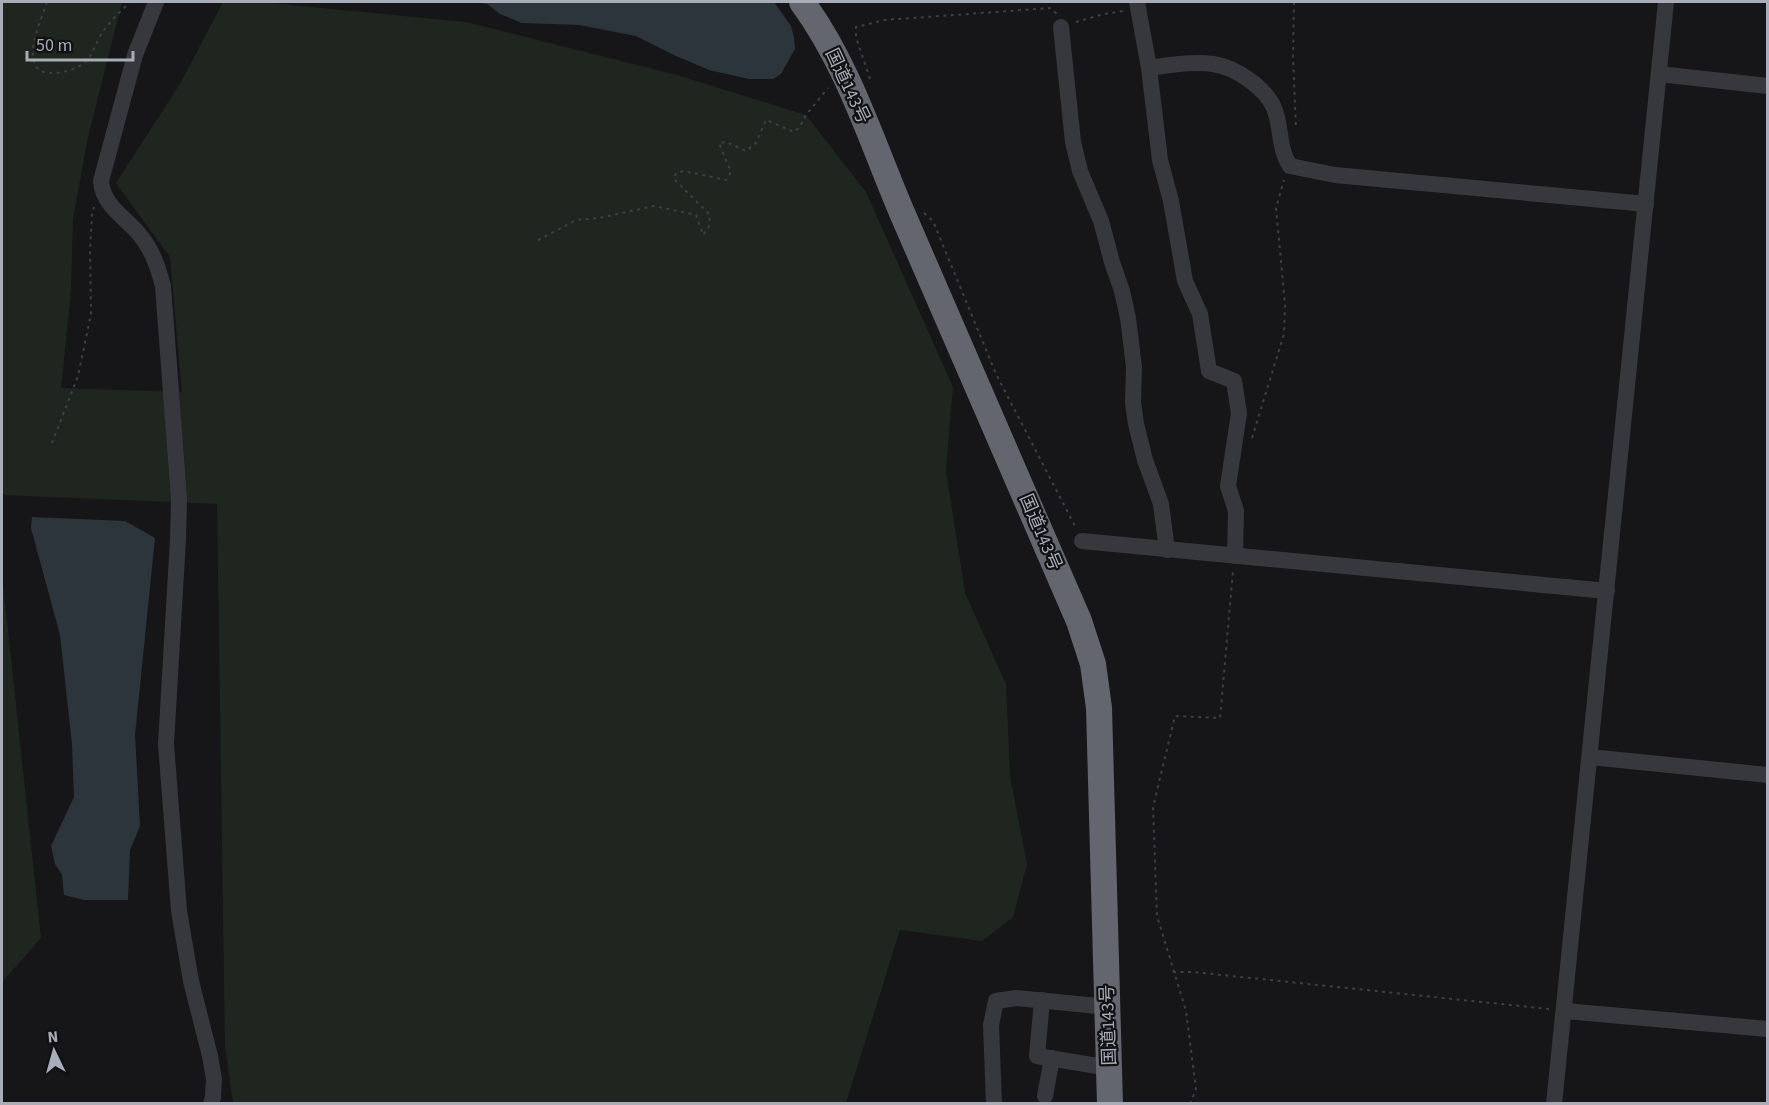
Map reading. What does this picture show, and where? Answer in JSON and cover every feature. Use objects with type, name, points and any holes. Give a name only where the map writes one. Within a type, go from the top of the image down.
[{"type":"highway","name":"国道143号","points":[[802,2],[813,16],[843,70],[902,213],[1079,621],[1093,664],[1099,708],[1110,1104]]},
{"type":"street","points":[[156,2],[135,55],[101,181],[108,203],[139,233],[151,251],[164,286],[178,499],[178,539],[166,744],[179,911],[190,981],[210,1056],[213,1079],[211,1104]]},
{"type":"street","points":[[1554,1104],[1666,2]]},
{"type":"street","points":[[1138,5],[1149,68],[1160,160],[1171,201],[1185,281],[1200,314],[1209,371],[1234,381],[1239,413],[1228,486],[1236,511],[1235,556]]},
{"type":"street","points":[[1061,27],[1073,142],[1080,171],[1101,221],[1122,291],[1134,367],[1133,402],[1136,424],[1145,460],[1161,504],[1167,550]]},
{"type":"street","points":[[1149,68],[1181,64],[1215,64],[1244,76],[1265,91],[1275,109],[1284,156],[1290,166],[1335,175],[1646,204]]},
{"type":"street","points":[[1659,74],[1767,86]]},
{"type":"street","points":[[1082,541],[1607,591]]},
{"type":"street","points":[[1590,757],[1767,775]]},
{"type":"street","points":[[994,1104],[991,1025],[996,1001],[1016,998],[1108,1007]]},
{"type":"street","points":[[1042,1000],[1037,1056],[1110,1068]]},
{"type":"street","points":[[1565,1011],[1767,1029]]},
{"type":"street","points":[[1045,1096],[1052,1058]]},
{"type":"path","points":[[47,2],[32,47],[35,65],[41,71],[52,73],[76,68],[87,61],[108,25],[130,2]]},
{"type":"path","points":[[1294,2],[1293,57],[1296,137]]},
{"type":"path","points":[[870,79],[856,37],[856,27],[885,20],[1050,8],[1059,15],[1061,27],[1138,5]]},
{"type":"path","points":[[538,240],[576,220],[599,218],[654,206],[696,215],[703,234],[710,225],[709,214],[674,179],[676,173],[684,171],[726,180],[731,172],[719,143],[726,142],[746,151],[756,143],[766,120],[794,132],[843,70]]},
{"type":"path","points":[[1250,445],[1284,334],[1285,304],[1276,208],[1290,166]]},
{"type":"path","points":[[52,443],[78,376],[91,314],[92,214],[101,181]]},
{"type":"path","points":[[902,213],[919,208],[933,220],[996,374],[1082,541]]},
{"type":"path","points":[[1190,1104],[1196,1089],[1186,1011],[1158,916],[1153,807],[1175,716],[1220,717],[1235,556]]},
{"type":"path","points":[[1173,972],[1193,972],[1565,1011]]},
{"type":"shaded area","points":[[2,2],[122,2],[88,137],[73,219],[71,291],[61,388],[182,392],[170,257],[116,183],[181,82],[223,2],[260,2],[466,22],[677,75],[806,115],[866,192],[953,387],[946,470],[965,593],[1006,684],[1010,776],[1027,864],[1013,917],[982,941],[900,930],[846,1103],[233,1103],[225,1047],[217,504],[2,495]]},
{"type":"shaded area","points":[[474,2],[774,2],[791,26],[795,49],[781,74],[773,79],[749,79],[709,70],[636,36],[579,25],[522,23],[500,14],[487,4]]},
{"type":"shaded area","points":[[32,517],[125,521],[155,538],[135,735],[140,826],[130,850],[128,900],[84,900],[64,895],[62,875],[55,864],[51,846],[74,797],[72,744],[60,635],[31,528]]},
{"type":"shaded area","points":[[2,575],[41,938],[2,982]]}]
